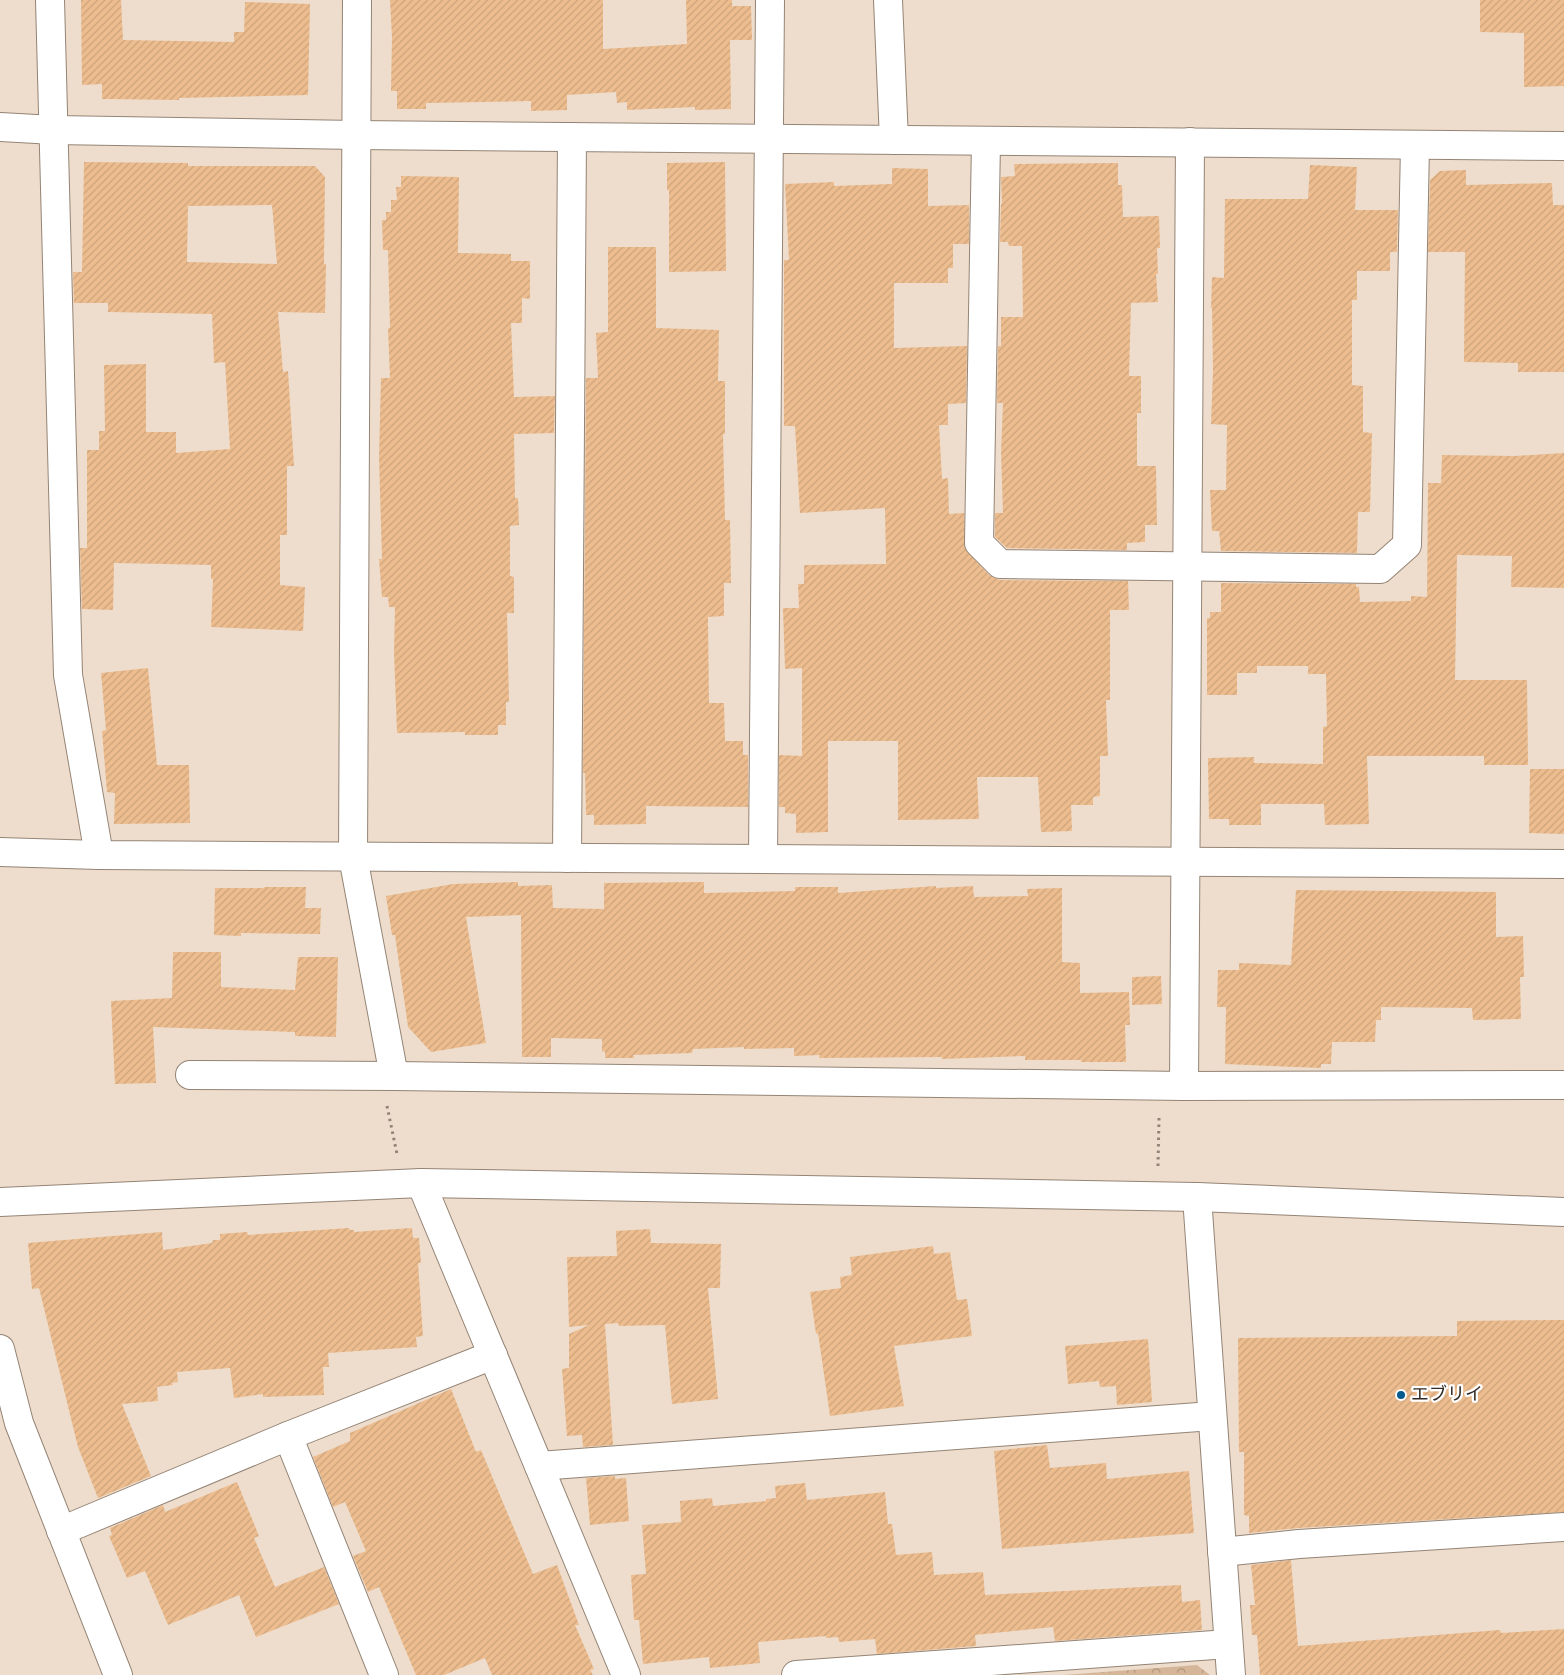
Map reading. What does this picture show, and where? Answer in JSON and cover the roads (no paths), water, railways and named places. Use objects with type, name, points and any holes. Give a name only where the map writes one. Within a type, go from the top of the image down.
[{"type":"street","points":[[50,0],[68,675],[98,855]]},
{"type":"street","points":[[357,0],[353,856],[387,1076]]},
{"type":"street","points":[[762,859],[770,0]]},
{"type":"street","points":[[888,0],[894,140]]},
{"type":"street","points":[[0,127],[54,130],[356,135],[1564,146]]},
{"type":"street","points":[[567,858],[572,137]]},
{"type":"street","points":[[986,141],[979,544],[1000,564],[1380,569],[1407,546],[1415,145]]},
{"type":"street","points":[[1172,1086],[1185,862],[1190,142]]},
{"type":"street","points":[[0,852],[98,855],[1564,864]]},
{"type":"street","points":[[190,1075],[1172,1086],[1564,1085]]},
{"type":"street","points":[[412,1183],[493,1355],[626,1675]]},
{"type":"street","points":[[0,1202],[412,1183],[1196,1197],[1564,1212]]},
{"type":"street","points":[[1196,1197],[1231,1675]]},
{"type":"street","points":[[0,1349],[19,1424],[118,1675]]},
{"type":"street","points":[[62,1531],[288,1436],[493,1355]]},
{"type":"street","points":[[539,1466],[1212,1416]]},
{"type":"street","points":[[288,1436],[384,1675]]},
{"type":"street","points":[[1222,1552],[1299,1544],[1564,1527]]},
{"type":"street","points":[[796,1675],[1228,1644]]},
{"type":"place","name":"エブリイ","points":[[1401,1395]]}]
